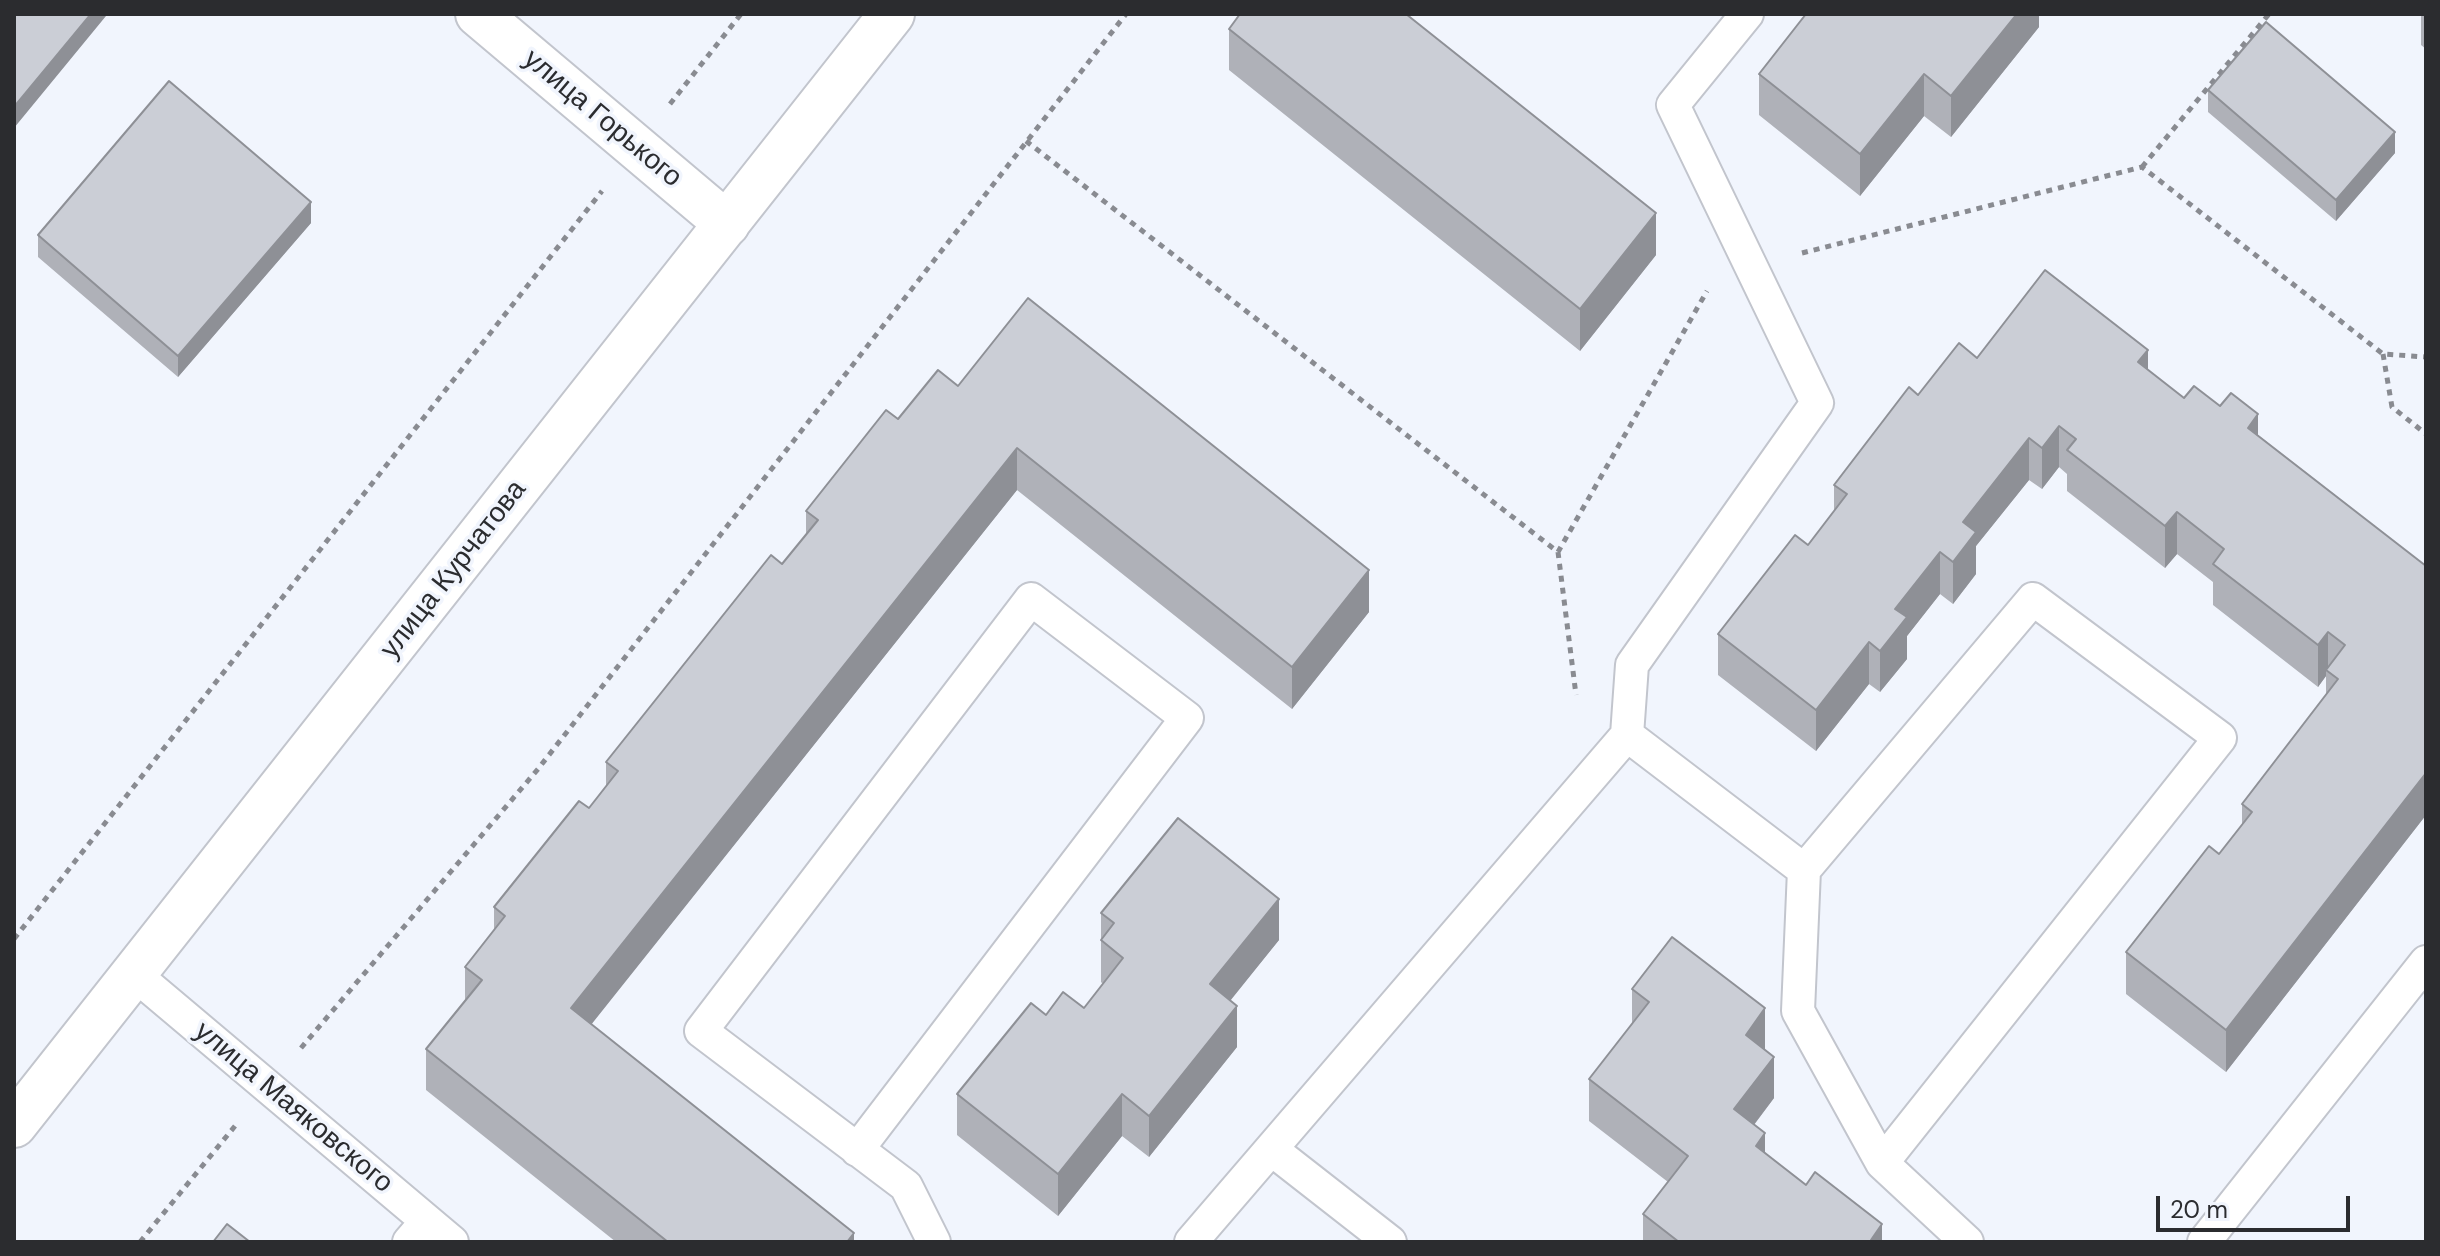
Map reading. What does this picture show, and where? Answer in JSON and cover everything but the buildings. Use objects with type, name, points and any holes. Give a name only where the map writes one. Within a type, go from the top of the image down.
[{"type":"street","name":"улица Горького","points":[[478,14],[727,224]]},
{"type":"street","name":"улица Курчатова","points":[[14,1125],[892,14]]},
{"type":"lane","points":[[1191,1242],[1627,735],[1632,665],[1817,403],[1673,105],[1747,14]]},
{"type":"lane","points":[[857,1150],[1187,718],[1031,599],[701,1031],[857,1150],[906,1186],[934,1242]]},
{"type":"lane","points":[[1882,1163],[2220,738],[2033,599],[1804,870],[1798,1011],[1882,1163],[1967,1242]]},
{"type":"lane","points":[[1627,735],[1804,870]]},
{"type":"lane","points":[[2204,1242],[2426,962]]},
{"type":"lane","name":"улица Маяковского","points":[[134,974],[268,1087],[418,1231],[452,1242]]},
{"type":"lane","points":[[1271,1149],[1390,1242]]},
{"type":"path","points":[[14,939],[741,14]]},
{"type":"path","points":[[140,1242],[538,769],[1126,14]]},
{"type":"path","points":[[1026,141],[1558,552],[1714,278],[2142,167],[2269,14]]},
{"type":"path","points":[[2142,167],[2383,354],[2426,357]]},
{"type":"path","points":[[2383,354],[2392,407],[2426,434]]}]
